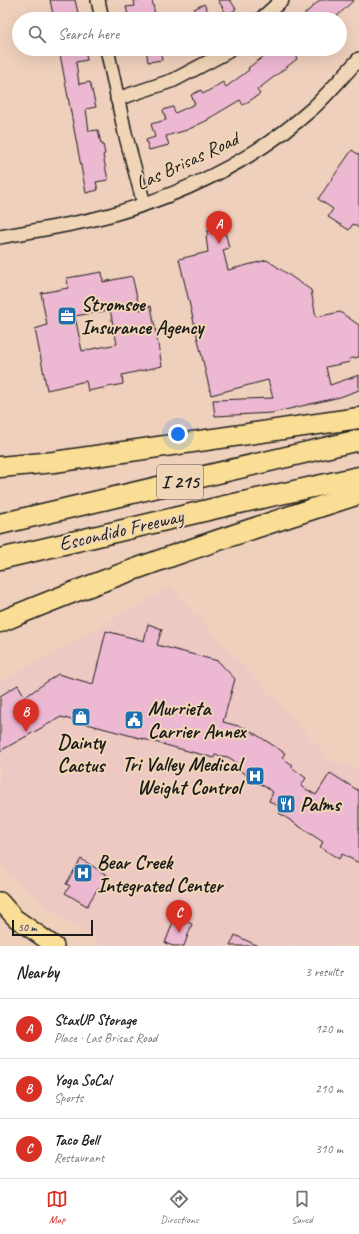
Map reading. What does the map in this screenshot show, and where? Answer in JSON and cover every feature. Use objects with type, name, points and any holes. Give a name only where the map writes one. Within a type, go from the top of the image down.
[{"type":"highway","points":[[0,467],[54,462],[359,418]]},
{"type":"highway","name":"Escondido Freeway","points":[[0,524],[359,440]]},
{"type":"highway","name":"Escondido Freeway","points":[[0,559],[233,504],[359,477]]},
{"type":"highway","points":[[0,622],[51,600],[102,581],[359,494]]},
{"type":"main road","points":[[0,901],[15,918],[55,946]]},
{"type":"street","points":[[98,0],[101,12]]},
{"type":"street","points":[[267,12],[274,3]]},
{"type":"street","points":[[109,56],[117,99],[144,204]]},
{"type":"street","points":[[117,99],[174,80],[219,56]]},
{"type":"street","name":"Las Brisas Road","points":[[0,237],[109,215],[144,204],[197,183],[250,154],[283,131],[314,107],[359,59]]},
{"type":"shaded area","points":[[170,587],[332,761],[359,770],[359,946],[104,946],[49,909],[7,872],[0,862],[0,682]]},
{"type":"building","points":[[50,0],[75,0],[78,12],[53,12]]},
{"type":"building","points":[[134,0],[152,0],[155,12],[127,12],[126,7],[135,6]]},
{"type":"building","points":[[218,0],[230,0],[236,9],[232,12],[225,12]]},
{"type":"building","points":[[320,0],[354,0],[341,12],[307,12]]},
{"type":"building","points":[[204,4],[208,12],[196,12],[194,9]]},
{"type":"building","points":[[60,56],[86,56],[87,60],[76,62],[79,84],[90,82],[96,107],[86,109],[89,131],[98,130],[105,154],[103,155],[108,180],[96,182],[98,190],[86,193]]},
{"type":"building","points":[[147,56],[161,56],[162,60],[148,62]]},
{"type":"building","points":[[264,56],[297,56],[297,59],[257,90],[260,94],[243,105],[240,100],[208,120],[187,130],[166,136],[169,145],[149,150],[146,140],[155,137],[151,124],[166,120],[163,110],[173,107],[175,113],[195,104],[191,95],[201,90],[203,94],[223,82],[226,87],[249,70],[248,68]]},
{"type":"building","points":[[352,150],[359,155],[359,228],[353,224],[349,230],[328,217],[333,209],[318,199]]},
{"type":"building","points":[[218,228],[220,233],[224,232],[226,235],[229,248],[223,250],[228,270],[267,260],[311,290],[316,317],[340,312],[359,325],[359,357],[349,359],[350,362],[326,367],[330,385],[359,375],[359,390],[340,397],[272,413],[215,416],[213,400],[273,398],[268,380],[211,395],[179,259],[208,252],[206,236],[208,235],[207,231]]},
{"type":"building","points":[[102,272],[103,282],[132,276],[140,310],[151,306],[162,366],[122,375],[123,384],[88,391],[86,381],[47,390],[35,329],[47,325],[41,293],[68,288],[67,278]],"holes":[[[110,310],[117,344],[82,351],[75,316]]]},
{"type":"building","points":[[148,624],[162,629],[157,645],[218,661],[235,679],[223,722],[246,728],[285,753],[282,758],[293,765],[291,767],[306,778],[301,786],[316,795],[330,773],[359,791],[359,863],[342,854],[339,859],[320,847],[323,842],[279,813],[282,808],[269,801],[273,792],[234,767],[236,762],[228,757],[215,755],[214,758],[61,717],[0,751],[0,696],[18,685],[25,697],[58,674],[93,684],[106,631],[144,641]]},
{"type":"building","points":[[81,859],[110,877],[102,890],[98,888],[87,906],[65,893],[70,886],[66,884]]},
{"type":"building","points":[[175,917],[192,924],[184,946],[173,946],[165,943]]},
{"type":"building","points":[[235,935],[258,946],[230,946]]},
{"type":"place","name":"StaxUP Storage","points":[[219,244]]},
{"type":"place","name":"Stromsoe Insurance Agency","points":[[67,316]]},
{"type":"place","name":"Dainty Cactus","points":[[81,717]]},
{"type":"place","name":"Murrieta Carrier Annex","points":[[134,720]]},
{"type":"place","name":"Yoga SoCal","points":[[26,732]]},
{"type":"place","name":"Tri Valley Medical Weight Control","points":[[255,776]]},
{"type":"place","name":"Palms","points":[[286,804]]},
{"type":"place","name":"Bear Creek Integrated Center","points":[[83,873]]},
{"type":"place","name":"Taco Bell","points":[[179,933]]}]
